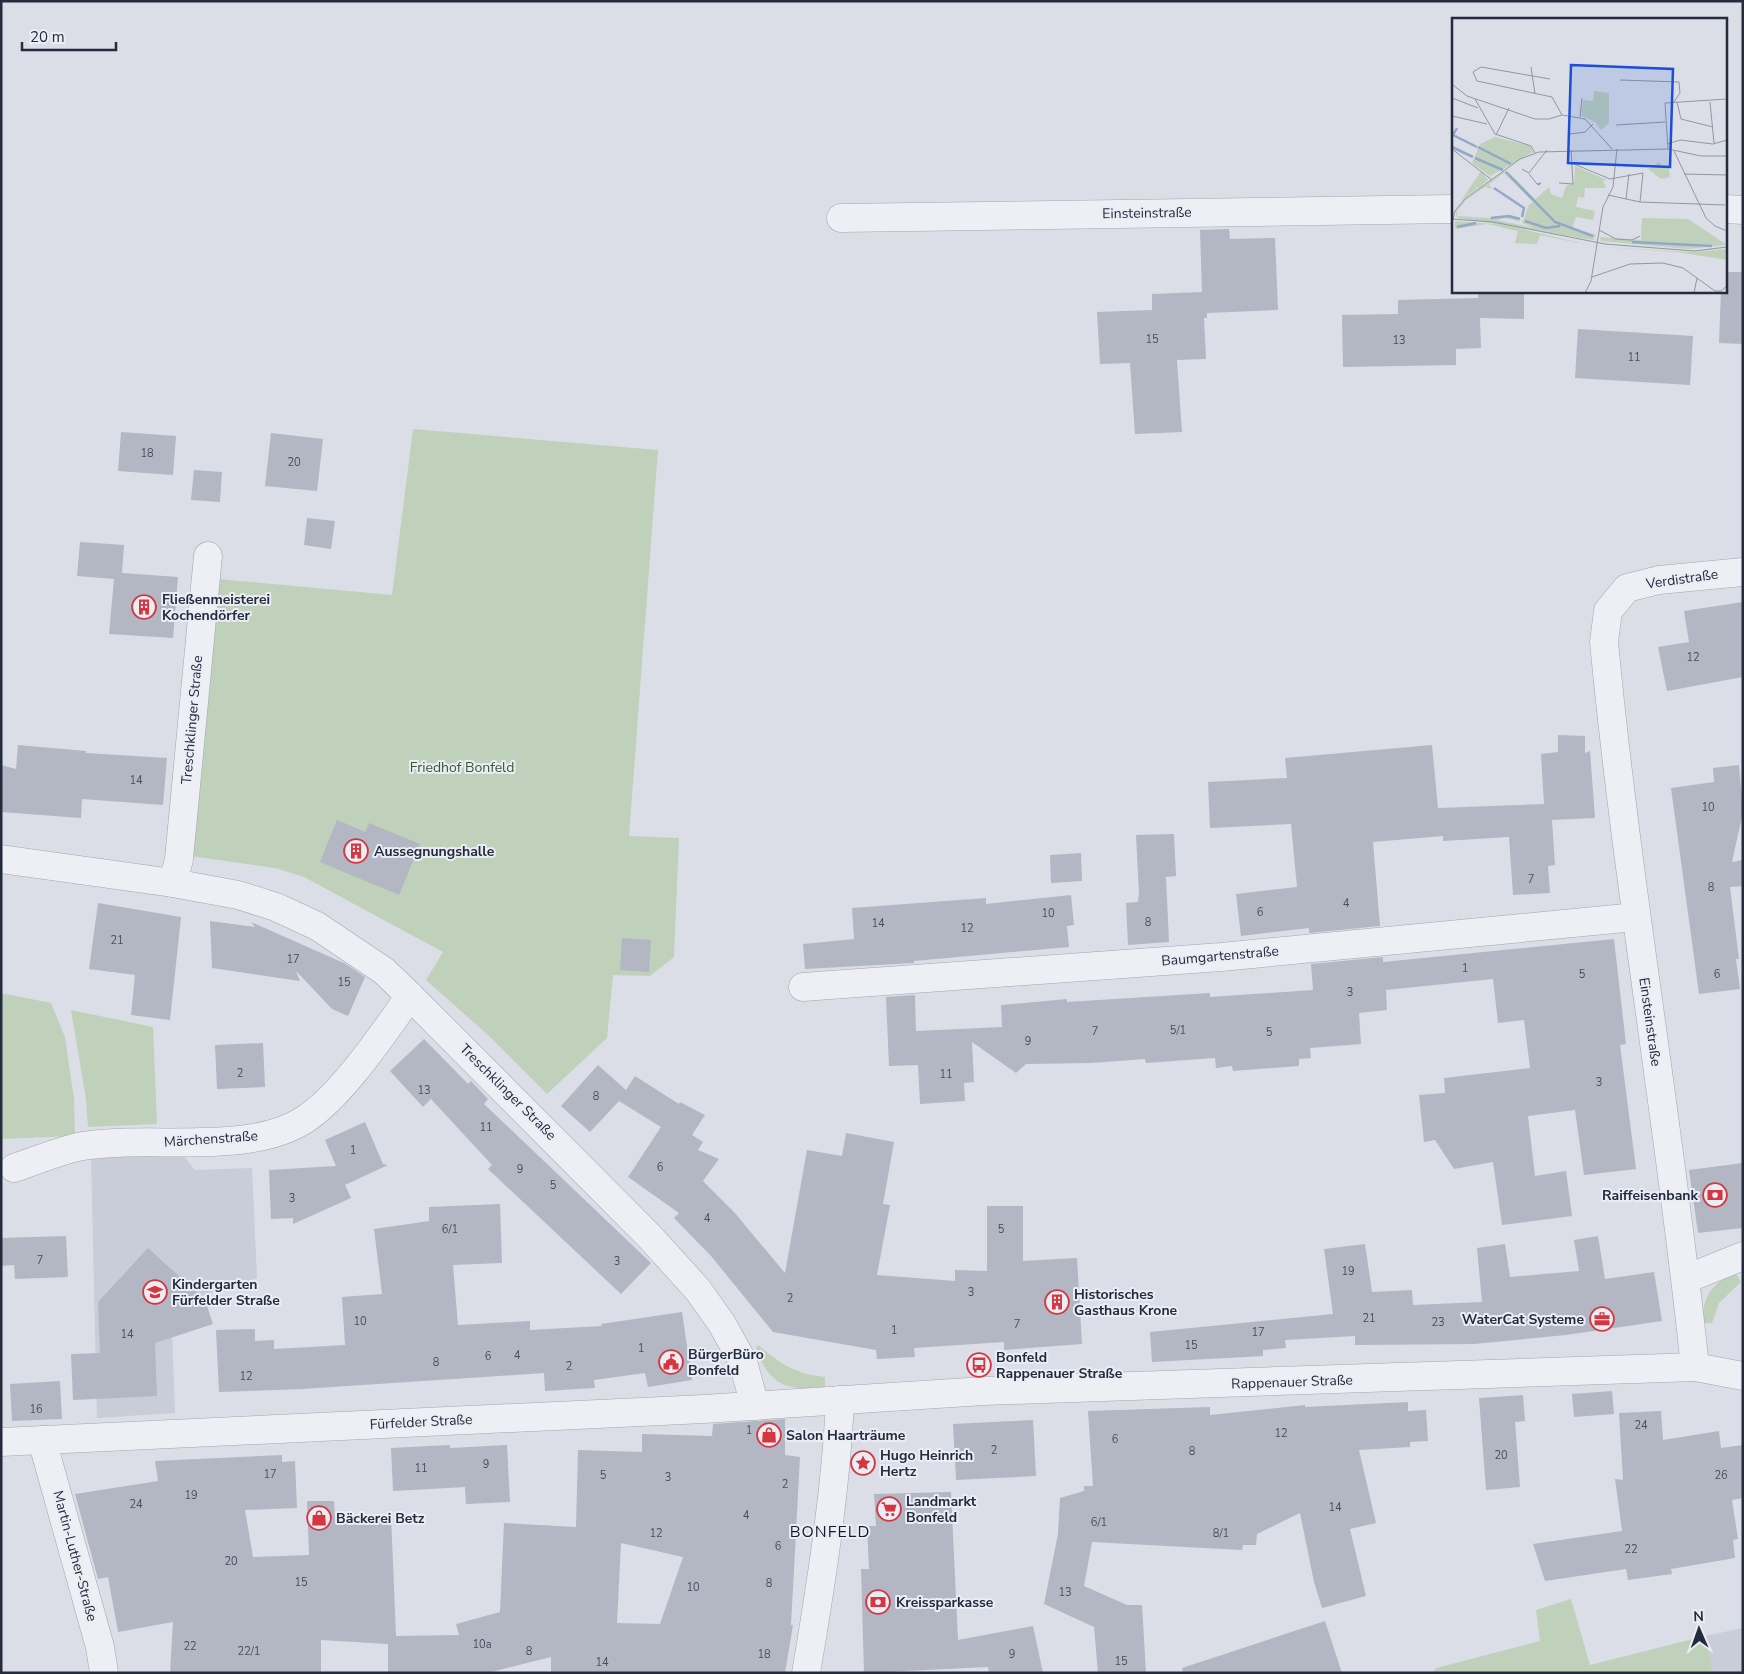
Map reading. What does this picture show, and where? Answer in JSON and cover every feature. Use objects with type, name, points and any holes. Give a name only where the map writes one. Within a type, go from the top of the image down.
[{"type":"street","name":"Einsteinstraße","points":[[841,218],[1452,209]]},
{"type":"street","points":[[1726,209],[1743,210]]},
{"type":"street","name":"Treschklinger Straße","points":[[173,883],[179,859],[208,556]]},
{"type":"street","name":"Verdistraße","points":[[1607,676],[1604,642],[1608,611],[1628,588],[1659,580],[1743,572]]},
{"type":"street","name":"Einsteinstraße","points":[[1607,676],[1636,917],[1686,1279],[1695,1367]]},
{"type":"street","name":"Treschklinger Straße","points":[[1,860],[173,883],[238,894],[276,907],[317,926],[384,970],[650,1237],[698,1290],[722,1324],[743,1362],[755,1406]]},
{"type":"street","name":"Baumgartenstraße","points":[[803,987],[1221,957],[1636,917]]},
{"type":"street","name":"Märchenstraße","points":[[14,1168],[83,1146],[245,1139],[281,1132],[305,1120],[341,1087],[410,996]]},
{"type":"street","points":[[1686,1279],[1743,1256]]},
{"type":"street","name":"Rappenauer Straße","points":[[840,1400],[1072,1387],[1324,1381],[1695,1367],[1743,1376]]},
{"type":"street","points":[[806,1673],[816,1614],[836,1454],[840,1400]]},
{"type":"street","name":"Fürfelder Straße","points":[[1,1442],[755,1406],[840,1400]]},
{"type":"street","name":"Martin-Luther-Straße","points":[[42,1440],[100,1647],[104,1673]]},
{"type":"shaded area","name":"Kindergarten Fürfelder Straße","points":[[182,1154],[195,1170],[252,1168],[257,1278],[171,1306],[175,1413],[97,1418],[91,1157]]},
{"type":"shaded area","points":[[1743,1628],[1743,1673],[1713,1673],[1705,1636]]},
{"type":"green space","name":"Friedhof Bonfeld","points":[[413,429],[658,450],[629,836],[679,838],[674,957],[650,976],[613,975],[607,1038],[547,1094],[488,1035],[426,980],[443,952],[304,877],[275,868],[191,856],[218,579],[392,595]]},
{"type":"green space","points":[[1,993],[51,1003],[65,1037],[74,1099],[75,1136],[1,1139]]},
{"type":"green space","points":[[71,1010],[153,1027],[157,1124],[88,1127],[86,1099]]},
{"type":"green space","points":[[1735,1272],[1741,1282],[1719,1303],[1712,1323],[1704,1323],[1704,1306],[1710,1292],[1720,1281]]},
{"type":"green space","points":[[758,1345],[774,1358],[797,1371],[825,1377],[825,1388],[799,1388],[780,1383],[766,1370],[756,1347]]},
{"type":"green space","points":[[1571,1599],[1590,1665],[1705,1636],[1713,1673],[1433,1673],[1436,1668],[1540,1641],[1536,1610]]},
{"type":"building","points":[[1229,229],[1230,239],[1275,238],[1278,310],[1207,313],[1207,318],[1204,318],[1206,359],[1177,360],[1182,432],[1135,434],[1130,363],[1100,364],[1097,312],[1152,310],[1152,294],[1202,292],[1200,230]]},
{"type":"building","points":[[1726,272],[1743,272],[1743,344],[1719,343],[1721,292],[1726,292]]},
{"type":"building","points":[[1478,292],[1524,292],[1524,319],[1480,318],[1481,348],[1456,349],[1456,365],[1343,367],[1342,315],[1398,314],[1398,300],[1478,298]]},
{"type":"building","points":[[1578,329],[1693,336],[1690,385],[1575,378]]},
{"type":"building","points":[[121,432],[176,436],[173,475],[118,471]]},
{"type":"building","points":[[271,433],[323,439],[317,491],[265,486]]},
{"type":"building","points":[[194,470],[222,472],[220,502],[191,500]]},
{"type":"building","points":[[307,518],[335,521],[331,549],[304,545]]},
{"type":"building","name":"Fließenmeisterei Kochendörfer","points":[[80,542],[124,545],[122,573],[178,577],[173,638],[109,634],[114,579],[77,576]]},
{"type":"building","points":[[1743,602],[1743,677],[1667,691],[1658,647],[1689,642],[1684,611]]},
{"type":"building","points":[[1558,735],[1585,736],[1585,753],[1590,751],[1595,818],[1552,820],[1555,865],[1548,866],[1550,893],[1513,895],[1509,837],[1443,841],[1443,836],[1373,842],[1380,926],[1309,933],[1309,928],[1241,936],[1236,894],[1297,887],[1291,824],[1210,828],[1208,782],[1287,778],[1285,758],[1432,745],[1438,808],[1544,804],[1541,754],[1558,752]]},
{"type":"building","points":[[18,745],[86,751],[86,753],[167,758],[163,805],[82,799],[81,818],[1,812],[1,765],[16,769]]},
{"type":"building","points":[[1739,765],[1743,812],[1732,862],[1743,860],[1743,886],[1730,887],[1739,959],[1736,959],[1740,989],[1699,994],[1671,788],[1714,782],[1713,768]]},
{"type":"building","name":"Aussegnungshalle","points":[[337,820],[365,832],[369,823],[420,844],[399,895],[320,862]]},
{"type":"building","points":[[1174,834],[1176,876],[1166,877],[1169,942],[1128,945],[1126,903],[1138,902],[1139,893],[1136,835]]},
{"type":"building","points":[[1081,853],[1082,881],[1051,883],[1050,855]]},
{"type":"building","points":[[1071,895],[1074,925],[1067,926],[1069,947],[914,961],[914,963],[805,969],[803,944],[854,939],[852,908],[986,898],[986,904]]},
{"type":"building","points":[[98,903],[181,917],[170,1020],[131,1015],[135,975],[89,969]]},
{"type":"building","points":[[210,921],[255,927],[251,922],[346,964],[365,977],[348,1016],[332,1009],[296,971],[300,981],[212,968]]},
{"type":"building","points":[[622,938],[651,940],[649,972],[620,970]]},
{"type":"building","points":[[1614,939],[1626,1044],[1620,1045],[1636,1169],[1584,1175],[1575,1110],[1528,1116],[1535,1176],[1566,1171],[1572,1216],[1502,1225],[1493,1162],[1454,1169],[1435,1140],[1424,1142],[1419,1095],[1445,1093],[1444,1078],[1530,1068],[1524,1020],[1498,1023],[1493,979],[1386,990],[1387,1010],[1359,1013],[1361,1044],[1310,1048],[1311,1058],[1299,1059],[1299,1066],[1233,1071],[1232,1066],[1216,1068],[1215,1058],[1146,1063],[1145,1059],[1091,1063],[1026,1064],[1016,1073],[972,1042],[974,1082],[964,1083],[965,1101],[920,1104],[918,1065],[889,1066],[886,997],[915,995],[916,1031],[1002,1027],[1001,1005],[1067,999],[1067,1002],[1210,993],[1210,997],[1313,990],[1311,964],[1383,957],[1383,962]]},
{"type":"building","points":[[424,1039],[468,1084],[471,1081],[488,1099],[484,1104],[651,1263],[621,1294],[488,1169],[492,1165],[431,1099],[423,1107],[390,1071]]},
{"type":"building","points":[[263,1043],[265,1087],[217,1089],[215,1045]]},
{"type":"building","points":[[598,1065],[626,1090],[635,1076],[679,1104],[680,1102],[705,1115],[692,1135],[703,1142],[698,1150],[719,1159],[703,1181],[734,1212],[785,1273],[807,1150],[842,1156],[846,1133],[894,1142],[883,1204],[890,1205],[877,1275],[955,1281],[955,1270],[987,1271],[987,1206],[1023,1206],[1023,1261],[1077,1258],[1082,1344],[1004,1350],[1004,1342],[914,1348],[915,1357],[877,1359],[876,1350],[773,1332],[711,1256],[674,1218],[679,1213],[628,1177],[661,1127],[619,1101],[590,1132],[561,1106]]},
{"type":"building","points":[[365,1122],[383,1164],[388,1165],[345,1185],[351,1198],[293,1224],[293,1218],[271,1219],[269,1170],[336,1166],[325,1140]]},
{"type":"building","name":"Raiffeisenbank","points":[[1743,1163],[1743,1228],[1698,1233],[1689,1170]]},
{"type":"building","points":[[500,1204],[502,1263],[453,1265],[458,1325],[530,1321],[530,1330],[602,1326],[601,1324],[682,1312],[692,1380],[648,1387],[645,1373],[594,1380],[595,1388],[545,1391],[544,1373],[302,1389],[219,1392],[216,1330],[255,1329],[255,1341],[274,1340],[274,1349],[345,1345],[342,1297],[382,1294],[374,1229],[429,1221],[429,1207]]},
{"type":"building","points":[[66,1236],[68,1277],[15,1279],[14,1265],[1,1266],[1,1238]]},
{"type":"building","points":[[1598,1236],[1605,1279],[1654,1272],[1662,1321],[1566,1335],[1474,1344],[1355,1345],[1355,1336],[1285,1340],[1286,1348],[1263,1350],[1263,1356],[1152,1362],[1150,1332],[1333,1314],[1324,1249],[1365,1244],[1372,1292],[1412,1290],[1413,1305],[1482,1302],[1477,1248],[1505,1244],[1510,1277],[1579,1271],[1574,1240]]},
{"type":"building","points":[[148,1248],[205,1300],[213,1324],[155,1343],[157,1396],[73,1400],[71,1354],[100,1353],[98,1302]]},
{"type":"building","points":[[60,1381],[62,1419],[12,1421],[10,1384]]},
{"type":"building","points":[[1612,1391],[1614,1414],[1574,1417],[1572,1394]]},
{"type":"building","points":[[1523,1395],[1525,1421],[1515,1422],[1520,1487],[1486,1490],[1479,1398]]},
{"type":"building","points":[[1408,1402],[1408,1411],[1426,1410],[1428,1441],[1410,1442],[1410,1447],[1359,1450],[1376,1523],[1350,1529],[1366,1596],[1322,1608],[1314,1582],[1300,1513],[1257,1534],[1256,1545],[1243,1545],[1242,1550],[1092,1542],[1084,1586],[1127,1605],[1142,1605],[1146,1673],[1098,1673],[1094,1627],[1044,1604],[1058,1534],[1060,1498],[1084,1491],[1084,1486],[1093,1486],[1088,1411],[1210,1407],[1210,1415],[1305,1405],[1305,1407]]},
{"type":"building","points":[[1661,1411],[1663,1440],[1719,1431],[1721,1448],[1743,1445],[1743,1498],[1732,1500],[1738,1539],[1733,1540],[1735,1558],[1671,1569],[1672,1574],[1628,1580],[1626,1569],[1545,1581],[1533,1544],[1622,1531],[1615,1479],[1623,1480],[1619,1413]]},
{"type":"building","points":[[785,1419],[785,1455],[800,1457],[791,1625],[793,1625],[785,1673],[551,1673],[551,1657],[487,1673],[388,1672],[388,1644],[321,1640],[321,1673],[170,1673],[173,1622],[118,1632],[108,1577],[98,1579],[75,1494],[158,1481],[155,1461],[282,1455],[282,1462],[295,1461],[297,1508],[245,1510],[253,1557],[309,1555],[307,1501],[334,1501],[335,1518],[391,1515],[396,1636],[459,1635],[456,1624],[500,1612],[504,1523],[576,1527],[578,1450],[642,1452],[642,1434],[712,1436],[713,1424]],"holes":[[[621,1543],[683,1557],[660,1624],[617,1623]]]},
{"type":"building","points":[[1033,1420],[1036,1476],[956,1480],[953,1424]]},
{"type":"building","points":[[450,1445],[450,1448],[507,1445],[510,1502],[466,1504],[465,1487],[393,1491],[391,1448]]},
{"type":"building","points":[[951,1492],[958,1640],[1033,1626],[1043,1673],[989,1673],[988,1667],[864,1673],[861,1569],[869,1569],[867,1526],[876,1526],[874,1494]]},
{"type":"building","points":[[1325,1621],[1342,1673],[1183,1673],[1182,1668]]},
{"type":"place","name":"Fließenmeisterei Kochendörfer","points":[[144,607]]},
{"type":"place","name":"Aussegnungshalle","points":[[356,851]]},
{"type":"place","name":"Raiffeisenbank","points":[[1715,1195]]},
{"type":"place","name":"Kindergarten Fürfelder Straße","points":[[155,1292]]},
{"type":"place","name":"Historisches Gasthaus Krone","points":[[1057,1302]]},
{"type":"place","name":"WaterCat Systeme","points":[[1602,1319]]},
{"type":"place","name":"BürgerBüro Bonfeld","points":[[671,1362]]},
{"type":"place","name":"Bonfeld Rappenauer Straße","points":[[979,1365]]},
{"type":"place","name":"Salon Haarträume","points":[[769,1435]]},
{"type":"place","name":"Hugo Heinrich Hertz","points":[[863,1463]]},
{"type":"place","name":"Landmarkt Bonfeld","points":[[889,1509]]},
{"type":"place","name":"Bäckerei Betz","points":[[319,1518]]},
{"type":"place","name":"Kreissparkasse","points":[[878,1602]]},
{"type":"district","name":"BONFELD","points":[[830,1532]]}]
